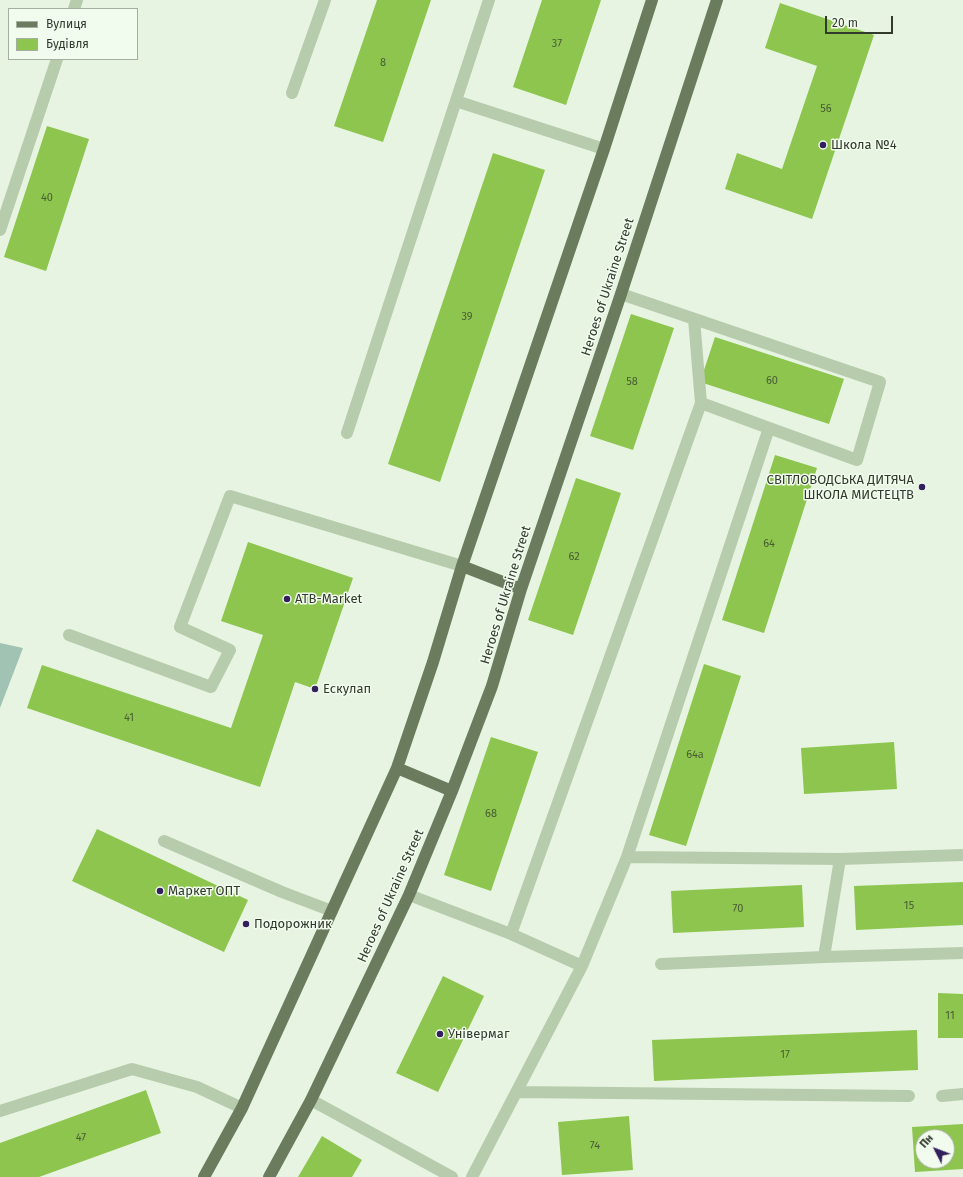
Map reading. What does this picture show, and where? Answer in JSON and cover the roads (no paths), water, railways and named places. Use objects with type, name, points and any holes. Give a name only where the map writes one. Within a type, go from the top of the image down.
[{"type":"main road","points":[[204,1177],[242,1108],[397,768],[433,662],[462,566],[604,149],[652,0]]},
{"type":"main road","name":"Heroes of Ukraine Street","points":[[269,1177],[311,1100],[409,895],[452,791],[492,686],[521,589],[621,294],[717,0]]},
{"type":"main road","points":[[462,566],[521,589]]},
{"type":"main road","points":[[397,768],[452,791]]},
{"type":"lane","points":[[292,94],[326,0]]},
{"type":"lane","points":[[347,433],[489,0]]},
{"type":"lane","points":[[0,230],[57,60]]},
{"type":"lane","points":[[456,102],[604,149]]},
{"type":"lane","points":[[621,294],[880,382],[857,460],[701,403]]},
{"type":"lane","points":[[511,934],[701,403],[694,319]]},
{"type":"lane","points":[[472,1177],[582,966],[627,857],[769,428]]},
{"type":"lane","points":[[69,635],[211,687],[230,650],[180,627],[230,496],[462,566]]},
{"type":"lane","points":[[164,841],[282,892],[332,911]]},
{"type":"lane","points":[[627,857],[840,859],[963,855]]},
{"type":"lane","points":[[824,957],[840,859]]},
{"type":"lane","points":[[409,895],[511,934],[582,966]]},
{"type":"lane","points":[[661,964],[963,953]]},
{"type":"lane","points":[[0,1111],[132,1068],[197,1087],[242,1108]]},
{"type":"lane","points":[[517,1092],[909,1096]]},
{"type":"lane","points":[[942,1096],[963,1094]]},
{"type":"lane","points":[[311,1100],[452,1177]]},
{"type":"place","name":"Школа №4","points":[[823,145]]},
{"type":"place","name":"СВІТЛОВОДСЬКА ДИТЯЧА ШКОЛА МИСТЕЦТВ","points":[[922,487]]},
{"type":"place","name":"ATB-Market","points":[[287,599]]},
{"type":"place","name":"Ескулап","points":[[315,689]]},
{"type":"place","name":"Маркет ОПТ","points":[[160,891]]},
{"type":"place","name":"Подорожник","points":[[246,924]]},
{"type":"place","name":"Універмаг","points":[[440,1034]]}]
